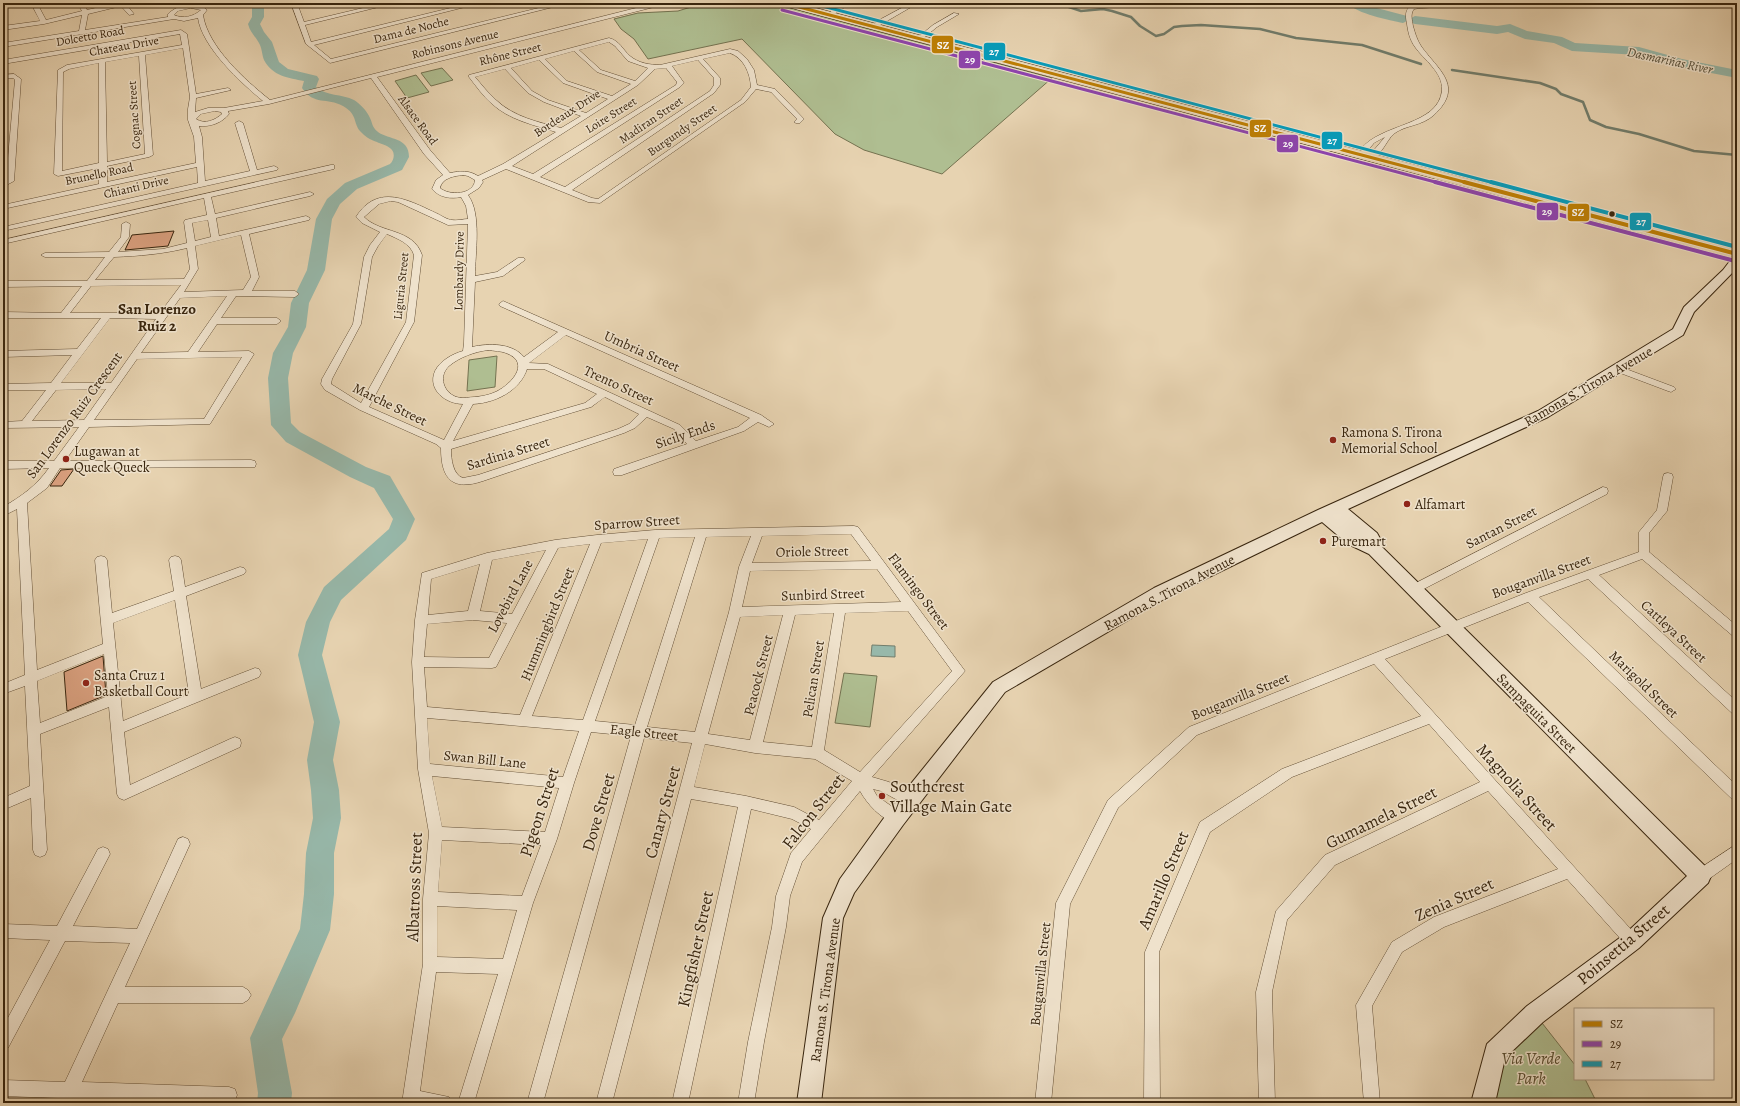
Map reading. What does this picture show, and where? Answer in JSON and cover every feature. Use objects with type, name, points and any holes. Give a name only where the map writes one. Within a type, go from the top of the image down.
[{"type":"highway","points":[[784,3],[832,13],[1370,153],[1604,211],[1652,226],[1737,248]]},
{"type":"highway","points":[[805,3],[832,13]]},
{"type":"highway","points":[[1370,153],[1737,254]]},
{"type":"street","points":[[34,3],[44,22]]},
{"type":"street","points":[[80,3],[85,12],[82,32]]},
{"type":"street","points":[[3,28],[44,22],[124,3],[131,14]]},
{"type":"street","points":[[295,3],[308,44],[478,3]]},
{"type":"street","points":[[301,24],[392,3]]},
{"type":"street","name":"Dama de Noche","points":[[308,44],[330,61],[566,3]]},
{"type":"street","name":"Robinsons Avenue","points":[[224,114],[663,3]]},
{"type":"street","name":"Robinsons Avenue","points":[[646,7],[685,3]]},
{"type":"street","points":[[832,13],[848,3]]},
{"type":"street","points":[[876,25],[915,3]]},
{"type":"street","points":[[1392,132],[1370,153],[1367,145],[1379,136],[1414,124],[1426,118],[1438,108],[1444,98],[1445,86],[1439,70],[1418,46],[1410,24],[1408,15],[1409,11],[1418,3]]},
{"type":"street","points":[[1412,7],[1434,4],[1446,5],[1450,3]]},
{"type":"street","points":[[1545,3],[1558,5],[1564,3]]},
{"type":"street","points":[[172,16],[176,10],[191,6],[203,8],[203,12],[200,14],[203,27],[234,71],[272,101]]},
{"type":"street","points":[[184,19],[200,14]]},
{"type":"street","points":[[922,37],[935,26],[956,14]]},
{"type":"street","points":[[3,45],[172,16],[203,27]]},
{"type":"street","name":"Dolcetto Road","points":[[3,62],[181,32],[184,34],[185,46]]},
{"type":"street","name":"Rhône Street","points":[[562,131],[504,110],[490,98],[471,76],[603,41],[613,41],[628,58],[653,67]]},
{"type":"street","points":[[185,46],[193,97],[193,105],[191,109],[198,138],[202,184]]},
{"type":"street","name":"Chateau Drive","points":[[58,174],[60,71],[67,67],[185,46]]},
{"type":"street","points":[[575,49],[599,71],[636,84]]},
{"type":"street","points":[[653,67],[726,51],[734,52],[750,68],[753,76],[754,87],[768,88],[775,92],[801,119],[798,122]]},
{"type":"street","name":"Cognac Street","points":[[58,174],[149,155],[142,54]]},
{"type":"street","points":[[540,58],[565,82],[612,98]]},
{"type":"street","name":"Madiran Street","points":[[566,190],[712,92],[716,85],[717,78],[699,58]]},
{"type":"street","points":[[102,61],[103,185]]},
{"type":"street","name":"Loire Street","points":[[534,177],[678,86],[681,83],[680,81],[667,65]]},
{"type":"street","points":[[506,66],[534,94],[550,102],[586,115]]},
{"type":"street","name":"Bordeaux Drive","points":[[476,177],[506,166],[636,84],[653,67]]},
{"type":"street","points":[[3,77],[14,76],[18,79],[16,129],[10,180],[5,184]]},
{"type":"street","name":"Alsace Road","points":[[373,76],[427,152],[448,176]]},
{"type":"street","name":"Burgundy Street","points":[[506,166],[594,201],[600,201],[743,101],[754,87]]},
{"type":"street","points":[[193,97],[228,90]]},
{"type":"street","points":[[193,105],[204,111]]},
{"type":"street","points":[[193,120],[204,111],[215,109],[224,114],[204,128],[198,138]]},
{"type":"street","points":[[193,120],[201,124],[212,123]]},
{"type":"street","points":[[239,123],[254,173]]},
{"type":"street","name":"Brunello Road","points":[[3,207],[200,164]]},
{"type":"street","points":[[3,242],[331,167]]},
{"type":"street","name":"Chianti Drive","points":[[3,229],[274,168]]},
{"type":"street","points":[[463,173],[476,177],[479,182],[474,189],[463,194],[449,196],[436,189],[438,182],[448,176],[463,173]]},
{"type":"street","points":[[211,217],[310,194]]},
{"type":"street","name":"Lombardy Drive","points":[[463,194],[471,207],[472,220],[469,343],[467,351]]},
{"type":"street","points":[[207,195],[216,240]]},
{"type":"street","name":"Liguria Street","points":[[363,408],[407,329],[412,316],[418,249],[414,245],[386,230],[365,222],[360,217],[362,213],[378,200],[385,198],[400,200],[451,223],[472,220]]},
{"type":"street","name":"San Lorenzo Ruiz Crescent","points":[[3,512],[22,501],[43,485],[178,295],[194,269],[188,222],[211,217]]},
{"type":"street","points":[[45,255],[154,252],[191,246],[306,218]]},
{"type":"street","points":[[64,315],[125,237],[126,224]]},
{"type":"street","name":"Marche Street","points":[[386,230],[374,244],[368,257],[357,324],[327,379],[326,384],[328,388],[363,408],[440,442],[446,447]]},
{"type":"street","points":[[245,233],[255,277],[246,293]]},
{"type":"street","points":[[470,280],[500,274],[521,260]]},
{"type":"street","name":"Ramona S. Tirona Avenue","points":[[809,1103],[833,918],[847,886],[896,818],[999,687],[1160,593],[1330,511],[1544,414],[1678,332],[1689,310],[1727,273],[1737,260]]},
{"type":"street","points":[[3,284],[187,282]]},
{"type":"street","points":[[191,355],[234,293]]},
{"type":"street","points":[[178,295],[234,293],[295,294]]},
{"type":"street","name":"Umbria Street","points":[[503,304],[758,417],[769,424]]},
{"type":"street","points":[[5,317],[64,315],[163,316]]},
{"type":"street","points":[[24,425],[108,315]]},
{"type":"street","points":[[214,322],[277,321]]},
{"type":"street","points":[[523,365],[564,332]]},
{"type":"street","points":[[488,347],[507,350],[514,353],[523,365],[522,373],[519,379],[507,391],[489,399],[469,402],[457,400],[448,397],[441,392],[438,385],[438,378],[444,366],[457,356],[467,351],[488,347]]},
{"type":"street","points":[[3,354],[80,352]]},
{"type":"street","points":[[3,425],[85,425],[207,422],[249,354],[134,356]]},
{"type":"street","name":"Trento Street","points":[[523,365],[545,366],[646,412],[681,429],[695,446]]},
{"type":"street","points":[[1618,370],[1671,389]]},
{"type":"street","points":[[3,387],[113,386]]},
{"type":"street","points":[[446,447],[588,405],[604,393]]},
{"type":"street","name":"Sardinia Street","points":[[469,402],[446,447],[448,464],[452,477],[456,481],[460,482],[474,480],[627,429],[646,412]]},
{"type":"street","name":"Sicily Ends","points":[[618,472],[741,429],[758,417]]},
{"type":"street","points":[[3,465],[251,464]]},
{"type":"street","points":[[1668,477],[1662,510],[1644,532],[1644,554],[1735,629]]},
{"type":"street","name":"Santan Street","points":[[1414,589],[1602,491]]},
{"type":"street","points":[[22,501],[40,850]]},
{"type":"street","name":"Sampaguita Street","points":[[1330,511],[1359,543],[1367,548],[1374,549],[1701,876]]},
{"type":"street","name":"Sparrow Street","points":[[426,576],[486,557],[555,544],[597,539],[654,534],[854,530]]},
{"type":"street","name":"Flamingo Street","points":[[854,530],[959,671]]},
{"type":"street","name":"Canary Street","points":[[604,1103],[700,738],[736,612],[745,567],[758,532]]},
{"type":"street","name":"Dove Street","points":[[535,1103],[639,732],[702,533]]},
{"type":"street","name":"Pigeon Street","points":[[466,1103],[526,903],[550,839],[567,783],[654,534]]},
{"type":"street","name":"Hummingbird Street","points":[[524,721],[597,539]]},
{"type":"street","name":"Lovebird Lane","points":[[418,662],[492,663],[555,544]]},
{"type":"street","name":"Bouganvilla Street","points":[[1044,1103],[1063,903],[1113,804],[1193,731],[1451,627],[1644,554]]},
{"type":"street","points":[[473,615],[486,557]]},
{"type":"street","points":[[101,560],[124,794],[235,743]]},
{"type":"street","points":[[175,560],[196,697]]},
{"type":"street","name":"Oriole Street","points":[[745,567],[880,564]]},
{"type":"street","points":[[106,620],[240,571]]},
{"type":"street","name":"Cattleya Street","points":[[1590,574],[1737,710]]},
{"type":"street","name":"Albatross Street","points":[[410,1100],[430,964],[430,899],[436,833],[424,769],[418,662],[426,576]]},
{"type":"street","name":"Marigold Street","points":[[1530,596],[1737,795]]},
{"type":"street","name":"Sunbird Street","points":[[736,612],[911,606]]},
{"type":"street","name":"Pelican Street","points":[[817,753],[840,608]]},
{"type":"street","name":"Peacock Street","points":[[755,747],[790,611]]},
{"type":"street","points":[[421,620],[473,615],[516,619]]},
{"type":"street","points":[[3,689],[109,646]]},
{"type":"street","name":"Magnolia Street","points":[[1376,657],[1632,941]]},
{"type":"street","name":"Falcon Street","points":[[746,1103],[756,1042],[779,927],[783,896],[796,858],[820,827],[959,671]]},
{"type":"street","points":[[118,729],[255,673]]},
{"type":"street","points":[[34,731],[115,699]]},
{"type":"street","name":"Eagle Street","points":[[420,712],[587,726],[700,738],[755,747],[817,753],[861,780],[884,786],[910,801]]},
{"type":"street","name":"Amarillo Street","points":[[1152,1103],[1152,952],[1205,827],[1288,773],[1431,718]]},
{"type":"street","name":"Swan Bill Lane","points":[[424,769],[567,783]]},
{"type":"street","name":"Eagle Street","points":[[861,780],[872,800],[896,818]]},
{"type":"street","name":"Gumamela Street","points":[[1267,1103],[1264,992],[1281,916],[1330,860],[1490,784]]},
{"type":"street","points":[[3,804],[37,789]]},
{"type":"street","points":[[686,792],[746,802],[794,813],[820,827]]},
{"type":"street","name":"Kingfisher Street","points":[[680,1103],[746,802]]},
{"type":"street","points":[[436,833],[550,839]]},
{"type":"street","points":[[67,1097],[184,844]]},
{"type":"street","name":"Poinsettia Street","points":[[1483,1103],[1495,1052],[1535,1014],[1632,941],[1701,876],[1737,851]]},
{"type":"street","points":[[3,1043],[103,854]]},
{"type":"street","name":"Zenia Street","points":[[1372,1103],[1364,1005],[1397,947],[1439,922],[1569,871]]},
{"type":"street","points":[[430,899],[526,903]]},
{"type":"street","points":[[3,931],[141,936]]},
{"type":"street","points":[[430,964],[508,967]]},
{"type":"street","points":[[114,995],[243,995]]},
{"type":"street","points":[[3,1088],[67,1097],[229,1095]]},
{"type":"street","points":[[410,1100],[443,1103]]},
{"type":"green space","points":[[704,3],[773,3],[1052,78],[942,174],[864,150],[835,134],[742,39],[648,59],[634,39],[621,29],[614,19],[638,13],[678,11]]},
{"type":"green space","points":[[442,68],[453,80],[431,86],[421,73]]},
{"type":"green space","points":[[416,75],[429,92],[407,98],[395,81]]},
{"type":"green space","points":[[497,356],[495,387],[467,391],[469,360]]},
{"type":"green space","points":[[844,673],[877,676],[870,727],[835,723]]},
{"type":"green space","name":"Via Verde Park","points":[[1535,1014],[1574,1064],[1574,1080],[1586,1080],[1597,1103],[1483,1103],[1495,1052]]},
{"type":"shaded area","points":[[872,645],[895,646],[895,657],[871,656]]},
{"type":"building","points":[[174,231],[168,246],[125,250],[132,235]]},
{"type":"building","points":[[74,469],[62,486],[50,486],[61,470]]},
{"type":"building","name":"Santa Cruz 1 Basketball Court","points":[[103,656],[106,695],[67,711],[64,672]]},
{"type":"waterway","points":[[258,3],[258,17],[254,24],[258,33],[265,42],[274,65],[284,72],[312,79],[309,88],[318,96],[336,98],[349,103],[362,116],[367,130],[375,137],[390,141],[396,145],[402,154],[401,161],[396,167],[351,186],[333,202],[324,219],[316,270],[300,303],[297,327],[283,353],[278,378],[281,425],[293,437],[358,472],[382,482],[404,519],[398,534],[332,594],[318,622],[310,655],[327,722],[320,760],[325,790],[327,818],[320,853],[319,894],[315,930],[284,1002],[266,1038],[275,1093],[274,1103]]},
{"type":"waterway","points":[[1048,3],[1066,6],[1081,11],[1103,9],[1112,11],[1131,17],[1140,26],[1156,36],[1164,34],[1174,27],[1182,26],[1201,25],[1260,29],[1296,38],[1362,45],[1421,64]]},
{"type":"waterway","name":"Dasmariñas River","points":[[1258,3],[1267,3]]},
{"type":"waterway","name":"Dasmariñas River","points":[[1354,3],[1369,10],[1403,19]]},
{"type":"waterway","name":"Dasmariñas River","points":[[1415,20],[1497,30],[1510,28],[1525,35],[1557,40],[1572,47],[1639,51],[1680,63],[1737,74]]},
{"type":"waterway","points":[[1452,70],[1540,83],[1556,89],[1561,94],[1583,102],[1590,120],[1606,127],[1639,134],[1694,151],[1737,155]]},
{"type":"transit line","name":"SZ","points":[[784,3],[1737,254]]},
{"type":"transit line","name":"27","points":[[811,3],[1737,247]]},
{"type":"transit line","name":"29","points":[[782,10],[1735,261]]},
{"type":"place","name":"Ramona S. Tirona Memorial School","points":[[1333,440]]},
{"type":"place","name":"Lugawan at Queck Queck","points":[[66,459]]},
{"type":"place","name":"Alfamart","points":[[1407,504]]},
{"type":"place","name":"Puremart","points":[[1323,541]]},
{"type":"place","name":"Santa Cruz 1 Basketball Court","points":[[86,683]]},
{"type":"place","name":"Southcrest Village Main Gate","points":[[882,796]]},
{"type":"district","name":"San Lorenzo Ruiz 2","points":[[157,318]]}]
